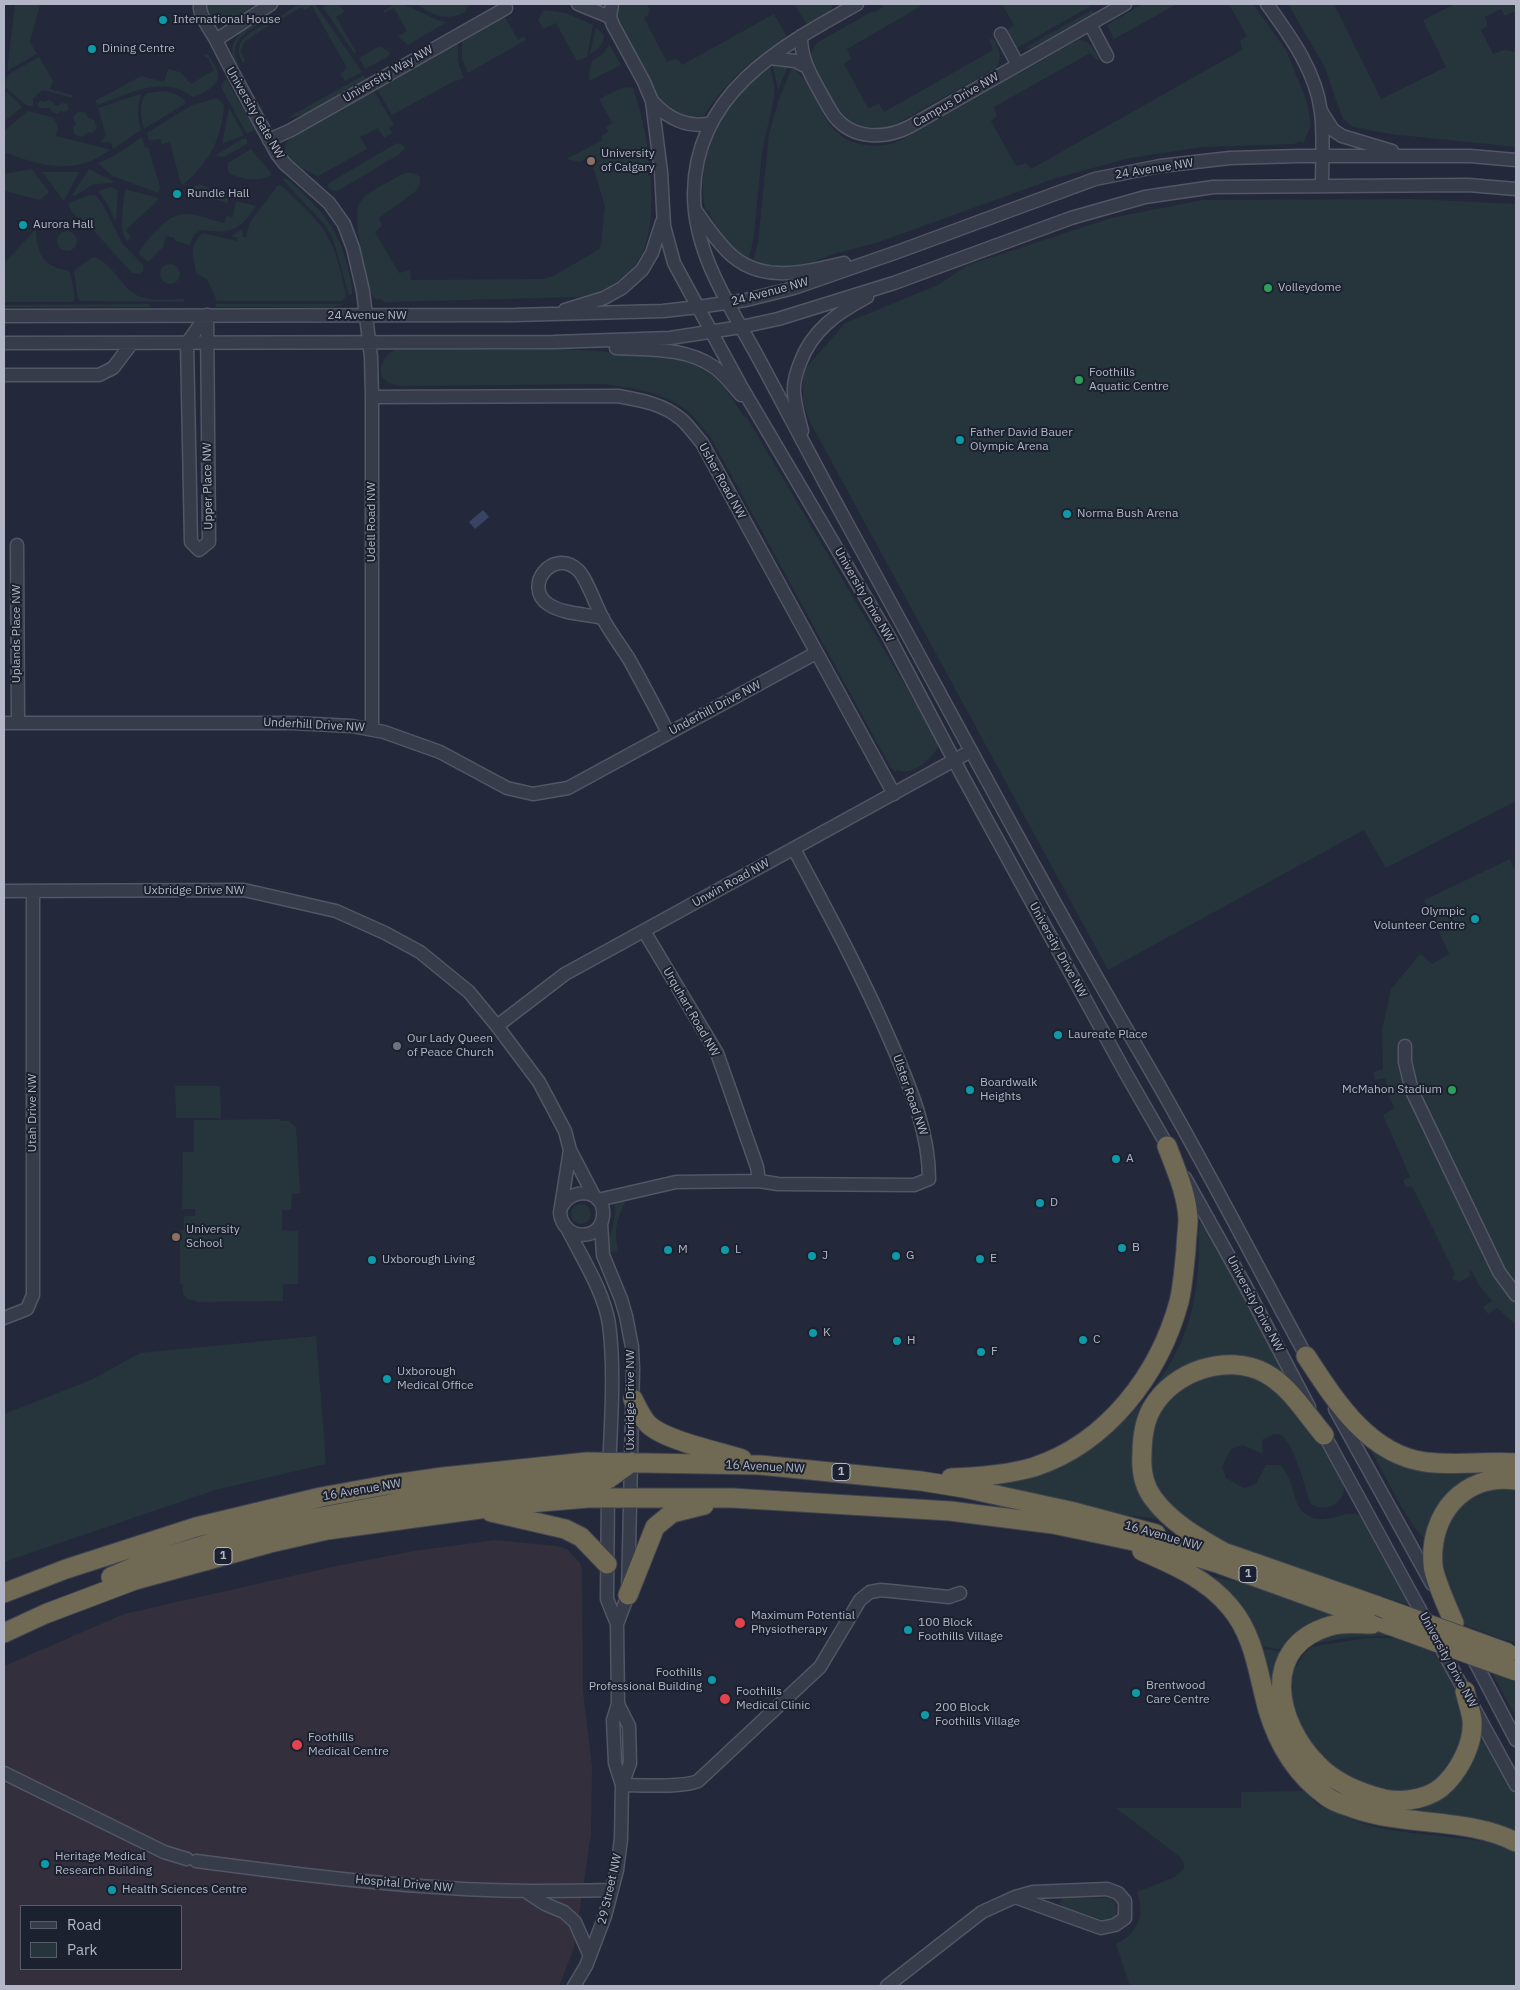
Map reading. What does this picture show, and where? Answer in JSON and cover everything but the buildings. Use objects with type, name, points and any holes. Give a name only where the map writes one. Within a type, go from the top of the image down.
[{"type":"highway","points":[[921,1481],[1000,1475],[1016,1472],[1050,1460],[1080,1444],[1105,1425],[1116,1415],[1140,1385],[1156,1360],[1171,1326],[1179,1301],[1185,1262],[1188,1219],[1181,1182],[1167,1146]]},
{"type":"highway","points":[[1306,1356],[1326,1386],[1362,1430],[1374,1440],[1401,1456],[1426,1462],[1516,1463]]},
{"type":"highway","points":[[1225,1553],[1179,1525],[1157,1503],[1147,1488],[1142,1471],[1142,1443],[1146,1423],[1153,1407],[1163,1394],[1176,1381],[1213,1366],[1247,1367],[1263,1372],[1281,1384],[1296,1398],[1306,1414],[1324,1435]]},
{"type":"highway","points":[[633,1399],[647,1424],[659,1432],[681,1441],[712,1449],[760,1466]]},
{"type":"highway","name":"16 Avenue NW","points":[[4,1593],[66,1569],[196,1527],[321,1496],[387,1484],[587,1462],[630,1498],[732,1498],[950,1511],[1019,1519],[1104,1534],[1167,1548],[1220,1564],[1516,1671]]},
{"type":"highway","name":"16 Avenue NW","points":[[4,1633],[45,1614],[136,1580],[327,1530],[516,1504],[608,1480],[632,1462],[760,1466],[921,1481],[964,1488],[1070,1511],[1225,1553],[1513,1654]]},
{"type":"highway","points":[[1454,1623],[1433,1567],[1434,1545],[1439,1527],[1450,1502],[1475,1484],[1492,1479],[1516,1480]]},
{"type":"highway","points":[[45,1614],[78,1592],[141,1564],[288,1523],[434,1496],[608,1480]]},
{"type":"highway","points":[[628,1595],[648,1540],[661,1520],[672,1513],[732,1498]]},
{"type":"highway","points":[[452,1512],[494,1512],[565,1528],[581,1537],[607,1564]]},
{"type":"highway","points":[[1104,1534],[1188,1572],[1217,1594],[1231,1608],[1252,1647],[1268,1710],[1287,1754],[1304,1778],[1327,1797],[1376,1815],[1402,1820],[1476,1828],[1516,1842]]},
{"type":"highway","points":[[1389,1625],[1348,1623],[1331,1626],[1315,1632],[1302,1641],[1291,1655],[1282,1680],[1283,1709],[1294,1735],[1317,1765],[1350,1787],[1393,1801],[1415,1800],[1431,1794],[1445,1784],[1458,1769],[1470,1738],[1472,1721],[1465,1691]]},
{"type":"street","name":"University Gate NW","points":[[200,4],[204,19],[232,73],[284,164],[329,203],[344,224],[358,268],[367,316]]},
{"type":"street","points":[[216,40],[271,4]]},
{"type":"street","points":[[578,4],[610,17],[612,4]]},
{"type":"street","name":"University Drive NW","points":[[857,4],[801,36],[748,74],[735,88],[711,123],[697,160],[694,190],[694,209],[703,248],[728,304],[805,446],[972,752],[1146,1062],[1454,1623],[1516,1740]]},
{"type":"street","name":"Campus Drive NW","points":[[801,36],[805,66],[831,111],[839,121],[855,132],[880,136],[895,133],[909,127],[1125,4]]},
{"type":"street","points":[[1267,4],[1304,60],[1312,80],[1321,112],[1322,185]]},
{"type":"street","name":"University Way NW","points":[[269,140],[291,130],[506,8]]},
{"type":"street","name":"University Drive NW","points":[[610,17],[652,101],[664,113],[680,122],[699,125],[711,123]]},
{"type":"street","points":[[1090,24],[1107,56]]},
{"type":"street","points":[[1001,34],[1018,65]]},
{"type":"street","points":[[770,58],[795,61],[805,66]]},
{"type":"street","name":"University Drive NW","points":[[652,101],[661,172],[663,219],[667,242],[674,263],[756,412],[889,637],[1125,1072],[1246,1287],[1324,1435],[1516,1785]]},
{"type":"street","points":[[1321,112],[1333,130],[1342,136],[1406,156]]},
{"type":"street","name":"24 Avenue NW","points":[[4,316],[367,316],[649,311],[698,308],[728,304],[794,288],[900,252],[1095,179],[1160,166],[1211,160],[1322,156],[1470,156],[1516,160]]},
{"type":"street","points":[[4,343],[369,343],[653,340],[742,328],[778,320],[894,283],[1071,218],[1144,198],[1213,187],[1468,185],[1516,189]]},
{"type":"street","points":[[694,209],[728,252],[749,266],[770,273],[799,274],[900,252]]},
{"type":"street","points":[[556,313],[604,298],[622,288],[642,270],[652,253],[663,219]]},
{"type":"street","points":[[805,446],[794,393],[794,378],[812,338],[828,321],[847,308],[894,283]]},
{"type":"street","points":[[187,343],[207,315]]},
{"type":"street","name":"Upper Place NW","points":[[187,343],[191,542],[199,550],[209,542],[207,315]]},
{"type":"street","name":"Udell Road NW","points":[[367,316],[372,397],[372,728]]},
{"type":"street","points":[[554,342],[667,351],[695,356],[716,368],[756,412]]},
{"type":"street","points":[[4,375],[99,375],[113,368],[132,343]]},
{"type":"street","name":"Usher Road NW","points":[[372,397],[618,396],[660,406],[681,419],[702,443],[894,794]]},
{"type":"street","name":"Uplands Place NW","points":[[17,546],[18,723]]},
{"type":"street","points":[[603,618],[558,609],[546,603],[540,593],[538,584],[546,568],[556,562],[572,564],[581,572],[603,618],[628,658],[668,733]]},
{"type":"street","name":"Underhill Drive NW","points":[[4,723],[293,723],[340,724],[372,728],[440,752],[507,788],[533,794],[568,788],[816,653]]},
{"type":"street","name":"Unwin Road NW","points":[[497,1026],[565,974],[972,752]]},
{"type":"street","name":"Ulster Road NW","points":[[596,1198],[676,1182],[759,1181],[778,1184],[914,1185],[929,1179],[929,1159],[923,1128],[904,1071],[856,964],[794,849]]},
{"type":"street","name":"Uxbridge Drive NW","points":[[4,891],[244,890],[336,910],[420,952],[469,992],[539,1082],[565,1131],[570,1150],[596,1198]]},
{"type":"street","name":"Utah Drive NW","points":[[4,1318],[27,1309],[33,1295],[33,891]]},
{"type":"street","name":"Urquhart Road NW","points":[[644,931],[717,1053],[757,1167],[759,1181]]},
{"type":"street","points":[[1405,1046],[1405,1062],[1412,1091],[1498,1272],[1516,1295]]},
{"type":"street","name":"Uxbridge Drive NW","points":[[562,1206],[570,1150]]},
{"type":"street","points":[[582,1192],[596,1198],[603,1211],[601,1223],[586,1235],[580,1235],[568,1230],[561,1219],[562,1206],[570,1196],[582,1192]]},
{"type":"street","name":"Uxbridge Drive NW","points":[[601,1223],[603,1255],[621,1299],[632,1347],[632,1462]]},
{"type":"street","name":"Uxbridge Drive NW","points":[[568,1230],[597,1287],[609,1322],[612,1391],[608,1480]]},
{"type":"street","name":"29 Street NW","points":[[617,1624],[628,1595],[632,1462]]},
{"type":"street","name":"29 Street NW","points":[[574,1986],[590,1956],[605,1916],[612,1890],[621,1839],[622,1785],[630,1763],[629,1726],[618,1704],[617,1624],[607,1599],[608,1480]]},
{"type":"street","points":[[622,1785],[666,1785],[698,1781],[820,1667],[860,1600],[870,1592],[880,1590],[949,1597],[960,1593]]},
{"type":"street","name":"Hospital Drive NW","points":[[4,1773],[164,1852],[192,1860],[355,1880],[450,1888],[525,1891],[612,1890]]},
{"type":"street","points":[[887,1986],[982,1912],[1015,1896],[1033,1892],[1107,1889],[1118,1893],[1125,1901],[1125,1918],[1116,1925],[1102,1928],[1015,1896]]},
{"type":"street","points":[[525,1891],[545,1904],[564,1912],[575,1922],[590,1956]]},
{"type":"shaded area","name":"Foothills Medical Centre","points":[[495,1540],[557,1546],[567,1549],[580,1563],[582,1570],[583,1691],[592,1767],[591,1834],[574,1948],[559,1986],[4,1986],[4,1666],[124,1614],[336,1566],[414,1551]]},
{"type":"green space","points":[[15,4],[40,4],[30,42],[37,54],[7,71]]},
{"type":"green space","points":[[204,4],[257,4],[240,15],[220,22],[208,19]]},
{"type":"green space","points":[[299,4],[315,4],[362,72],[345,81],[340,74],[347,68],[312,6],[304,10],[302,7],[277,21],[274,20]]},
{"type":"green space","points":[[329,4],[339,4],[344,12],[336,17],[356,52],[354,53],[323,7]]},
{"type":"green space","points":[[403,4],[437,20],[447,22],[408,45],[398,36],[407,31],[394,8],[384,13],[383,11],[394,5]]},
{"type":"green space","points":[[417,4],[469,4],[465,12],[452,17],[446,17],[434,14]]},
{"type":"green space","points":[[618,4],[647,4],[650,10],[644,18],[667,62],[674,59],[678,60],[682,65],[774,14],[787,37],[758,56],[741,71],[724,88],[701,119],[685,118],[667,108],[661,101],[618,26]]},
{"type":"green space","points":[[794,4],[833,4],[830,11],[807,24]]},
{"type":"green space","points":[[920,4],[921,6],[847,49],[851,59],[844,64],[868,108],[879,104],[884,112],[993,50],[989,40],[993,38],[999,53],[996,68],[891,127],[867,127],[853,122],[833,101],[815,70],[808,53],[812,52],[815,45],[820,41],[873,11],[874,13],[883,7],[882,5]]},
{"type":"green space","points":[[1002,4],[1089,4],[1089,7],[1017,48],[1013,45],[1007,30],[1014,25]]},
{"type":"green space","points":[[1143,4],[1177,4],[1114,39],[1107,25]]},
{"type":"green space","points":[[1229,4],[1253,4],[1286,50],[1307,102],[1311,126],[1303,143],[1299,141],[1294,144],[1202,147],[1130,158],[1056,178],[876,243],[837,253],[810,263],[786,267],[771,266],[753,260],[758,243],[769,134],[779,99],[792,68],[802,77],[822,112],[839,134],[851,141],[880,146],[901,140],[1078,40],[1086,41],[1095,51],[1099,58],[1098,61],[1090,53],[994,107],[997,116],[991,121],[1016,166],[1026,163],[1031,169],[1242,50],[1240,41],[1247,36]]},
{"type":"green space","points":[[1288,4],[1334,4],[1381,99],[1446,67],[1423,20],[1455,4],[1516,4],[1516,11],[1507,15],[1504,15],[1501,9],[1485,17],[1487,26],[1481,30],[1493,54],[1504,50],[1516,52],[1516,147],[1390,134],[1353,127],[1343,119],[1324,66]]},
{"type":"green space","points":[[543,10],[566,13],[593,25],[587,57],[577,61],[556,23],[543,29],[538,20]]},
{"type":"green space","points":[[1092,10],[1094,13],[1031,48],[1023,49]]},
{"type":"green space","points":[[267,17],[270,18],[248,31],[238,42],[235,48],[239,65],[236,67],[232,48],[235,41],[251,25]]},
{"type":"green space","points":[[505,17],[518,40],[524,36],[526,40],[468,73],[462,59],[462,40]]},
{"type":"green space","points":[[271,21],[271,24],[244,42],[241,51],[245,61],[243,63],[239,55],[241,42],[251,32]]},
{"type":"green space","points":[[596,27],[604,35],[604,38],[596,51],[590,54]]},
{"type":"green space","points":[[458,43],[458,62],[464,78],[456,80],[392,115],[377,89]]},
{"type":"green space","points":[[609,44],[621,65],[589,81],[591,62],[605,52]]},
{"type":"green space","points":[[380,46],[389,52],[389,56],[365,69],[359,58]]},
{"type":"green space","points":[[208,54],[218,73],[217,81],[197,96],[193,97],[175,88],[155,87],[126,94],[98,105],[95,101],[141,76],[164,82],[168,69],[180,72],[191,84],[214,70],[208,58],[204,55]]},
{"type":"green space","points":[[39,57],[53,81],[50,89],[72,95],[72,98],[42,90],[33,99],[33,107],[26,105],[5,87],[7,75]]},
{"type":"green space","points":[[773,66],[788,66],[778,90]]},
{"type":"green space","points":[[770,67],[774,84],[774,98],[762,152],[754,236],[749,258],[730,244],[715,225],[708,210],[706,211],[703,192],[704,171],[716,129],[727,110],[739,92]]},
{"type":"green space","points":[[364,75],[366,79],[305,114],[285,119]]},
{"type":"green space","points":[[226,79],[255,130],[247,134],[222,89],[221,85]]},
{"type":"green space","points":[[626,87],[633,88],[638,105],[647,146],[652,190],[649,232],[644,249],[639,259],[626,275],[609,287],[580,297],[386,302],[373,297],[361,248],[357,220],[358,209],[360,202],[370,192],[406,173],[413,173],[420,177],[420,184],[417,190],[379,218],[382,226],[375,232],[399,273],[410,270],[411,280],[543,279],[553,276],[599,249],[605,206],[590,157],[579,162],[567,159],[602,140],[601,136],[608,132],[606,127],[612,123],[599,99]]},
{"type":"green space","points":[[6,91],[22,107],[4,122]]},
{"type":"green space","points":[[164,91],[179,96],[186,103],[144,129],[141,110],[144,97],[147,93]]},
{"type":"green space","points":[[374,91],[394,125],[389,128],[392,133],[384,138],[378,128],[360,137],[367,149],[318,176],[299,167],[288,158],[285,153],[285,147],[288,140]]},
{"type":"green space","points":[[140,94],[138,112],[141,130],[113,149],[111,142],[101,142],[106,135],[98,108]]},
{"type":"green space","points":[[217,98],[224,105],[217,140],[207,158],[183,185],[180,181],[170,142],[162,144],[160,139],[149,141],[147,133],[192,105]]},
{"type":"green space","points":[[48,100],[58,106],[62,103],[67,104],[69,109],[65,112],[60,111],[57,114],[52,112],[50,108],[39,108],[37,104],[40,101],[45,102]]},
{"type":"green space","points":[[229,108],[244,135],[222,144]]},
{"type":"green space","points":[[28,111],[54,118],[58,128],[56,136],[108,149],[109,151],[83,164],[70,166],[44,164],[4,152],[4,131]]},
{"type":"green space","points":[[79,111],[86,113],[88,118],[94,120],[97,128],[92,133],[88,132],[82,137],[75,135],[73,128],[76,124],[73,117]]},
{"type":"green space","points":[[142,137],[145,148],[148,147],[160,187],[159,193],[112,176],[98,163],[114,156]]},
{"type":"green space","points":[[244,138],[247,139],[247,144],[224,157],[216,156],[219,153]]},
{"type":"green space","points":[[397,143],[403,145],[405,149],[400,154],[339,190],[329,189],[327,186],[329,183]]},
{"type":"green space","points":[[251,149],[271,173],[270,176],[260,179],[249,179],[229,173],[228,163]]},
{"type":"green space","points":[[32,169],[49,192],[40,200],[5,191],[4,174]]},
{"type":"green space","points":[[89,169],[115,182],[92,185],[75,196],[72,195]]},
{"type":"green space","points":[[42,172],[79,172],[64,201]]},
{"type":"green space","points":[[283,178],[289,180],[309,199],[332,227],[343,250],[352,294],[349,295],[332,236],[325,225]]},
{"type":"green space","points":[[198,184],[223,195],[228,199],[228,203],[189,191]]},
{"type":"green space","points":[[278,185],[282,186],[307,210],[321,226],[331,242],[346,296],[342,301],[217,301],[207,279],[196,274],[193,247],[198,238],[203,233],[237,241],[238,238],[232,236],[242,229],[243,237],[246,237],[250,222]]},
{"type":"green space","points":[[112,187],[118,191],[116,220],[98,191]]},
{"type":"green space","points":[[125,189],[158,198],[126,230],[131,237],[127,241],[124,236],[122,223]]},
{"type":"green space","points":[[95,195],[102,203],[122,243],[144,266],[144,270],[140,274],[132,273],[86,222],[74,215],[68,205],[69,203]]},
{"type":"green space","points":[[1413,199],[1516,204],[1516,801],[1386,868],[1364,830],[1108,970],[810,422],[803,402],[803,376],[807,367],[845,323],[938,285],[968,265],[1111,218],[1203,200]]},
{"type":"green space","points":[[236,201],[256,206],[239,226],[227,231],[201,230],[194,234],[190,245],[175,241],[175,238],[166,236],[163,247],[148,262],[138,253],[152,235],[171,218],[189,214],[224,223],[227,216],[233,217]]},
{"type":"green space","points":[[36,229],[38,246],[45,260],[57,268],[70,272],[75,297],[73,302],[4,302],[4,263]]},
{"type":"green space","points":[[67,231],[74,234],[77,241],[74,248],[67,251],[60,248],[57,241],[60,234]]},
{"type":"green space","points":[[94,257],[107,265],[134,294],[146,298],[184,299],[185,302],[80,301],[78,299],[74,272],[79,266]]},
{"type":"green space","points":[[170,264],[177,267],[180,274],[177,281],[170,284],[163,281],[160,274],[163,267]]},
{"type":"green space","points":[[150,304],[150,307],[4,307],[4,305]]},
{"type":"green space","points":[[215,304],[343,304],[334,307],[217,307]]},
{"type":"green space","points":[[565,349],[684,357],[704,369],[719,382],[744,417],[746,416],[935,736],[938,747],[926,762],[909,771],[897,770],[895,772],[891,768],[711,438],[694,417],[682,407],[654,394],[604,384],[401,386],[388,382],[381,374],[382,363],[395,350]]},
{"type":"green space","name":"McMahon Stadium","points":[[1510,859],[1516,873],[1516,1325],[1497,1308],[1488,1314],[1483,1307],[1492,1301],[1478,1284],[1472,1271],[1469,1272],[1471,1276],[1458,1282],[1457,1280],[1454,1281],[1452,1277],[1455,1274],[1412,1186],[1406,1188],[1403,1180],[1410,1177],[1383,1115],[1395,1108],[1389,1098],[1385,1078],[1375,1080],[1373,1072],[1383,1069],[1382,1030],[1391,989],[1420,954],[1432,964],[1449,954],[1424,900]]},
{"type":"green space","points":[[175,1086],[220,1086],[221,1118],[176,1118]]},
{"type":"green space","points":[[281,1119],[281,1121],[289,1121],[296,1128],[300,1193],[292,1194],[291,1210],[282,1210],[282,1230],[298,1231],[298,1284],[283,1284],[283,1301],[196,1302],[195,1300],[189,1300],[183,1294],[183,1284],[180,1284],[180,1230],[184,1230],[184,1216],[195,1216],[195,1209],[182,1209],[183,1152],[194,1152],[194,1120]]},
{"type":"green space","points":[[621,1199],[625,1202],[617,1226],[618,1251],[611,1252],[608,1249],[615,1213],[614,1201]]},
{"type":"green space","points":[[581,1204],[588,1207],[591,1214],[588,1221],[581,1224],[574,1221],[571,1214],[574,1207]]},
{"type":"green space","points":[[1200,1222],[1218,1250],[1292,1382],[1228,1357],[1140,1418],[1158,1519],[1120,1514],[986,1485],[1019,1481],[1051,1470],[1083,1454],[1112,1432],[1137,1408],[1160,1380],[1177,1351],[1189,1320],[1197,1278]]},
{"type":"green space","points":[[316,1336],[326,1464],[215,1490],[4,1562],[4,1414],[91,1380],[140,1353]]},
{"type":"green space","points":[[1219,1370],[1264,1377],[1322,1444],[1344,1486],[1344,1492],[1334,1505],[1322,1508],[1311,1504],[1293,1453],[1283,1436],[1277,1434],[1262,1440],[1263,1454],[1243,1445],[1231,1449],[1222,1467],[1226,1478],[1244,1488],[1256,1484],[1266,1465],[1280,1465],[1288,1477],[1297,1504],[1304,1513],[1313,1518],[1322,1519],[1352,1514],[1359,1515],[1366,1520],[1411,1606],[1368,1591],[1366,1594],[1230,1545],[1210,1536],[1169,1510],[1148,1472],[1147,1437],[1171,1392]]},
{"type":"green space","points":[[1367,1443],[1496,1467],[1426,1540],[1403,1510]]},
{"type":"green space","points":[[1516,1486],[1516,1642],[1466,1626],[1442,1574],[1439,1541],[1445,1521],[1478,1490]]},
{"type":"green space","points":[[1213,1577],[1258,1586],[1346,1617],[1284,1650],[1260,1646],[1236,1606]]},
{"type":"green space","points":[[1376,1629],[1393,1636],[1352,1637],[1311,1644],[1318,1636]]},
{"type":"green space","points":[[1366,1638],[1395,1638],[1433,1651],[1455,1691],[1465,1720],[1458,1757],[1430,1787],[1393,1795],[1335,1771],[1297,1729],[1288,1673],[1291,1664],[1297,1666],[1311,1647]]},
{"type":"green space","points":[[1260,1648],[1282,1652],[1279,1666],[1316,1769],[1419,1804],[1479,1737],[1482,1738],[1516,1795],[1516,1832],[1370,1808],[1329,1790],[1287,1744]]},
{"type":"green space","points":[[1492,1673],[1516,1681],[1516,1717]]},
{"type":"green space","points":[[1304,1791],[1319,1806],[1361,1823],[1388,1830],[1491,1842],[1516,1850],[1516,1986],[1130,1986],[1116,1944],[1124,1940],[1138,1923],[1140,1908],[1137,1892],[1175,1877],[1184,1869],[1184,1863],[1180,1857],[1116,1808],[1241,1808],[1241,1792]]},
{"type":"green space","points":[[1063,1897],[1109,1898],[1115,1902],[1117,1913],[1113,1919],[1106,1921],[1063,1907],[1059,1903]]},
{"type":"water","points":[[483,510],[489,517],[475,529],[469,522]]},
{"type":"place","name":"International House","points":[[163,20]]},
{"type":"place","name":"Dining Centre","points":[[92,49]]},
{"type":"place","name":"University of Calgary","points":[[591,161]]},
{"type":"place","name":"Rundle Hall","points":[[177,194]]},
{"type":"place","name":"Aurora Hall","points":[[23,225]]},
{"type":"place","name":"Volleydome","points":[[1268,288]]},
{"type":"place","name":"Foothills Aquatic Centre","points":[[1079,380]]},
{"type":"place","name":"Father David Bauer Olympic Arena","points":[[960,440]]},
{"type":"place","name":"Norma Bush Arena","points":[[1067,514]]},
{"type":"place","name":"Olympic Volunteer Centre","points":[[1475,919]]},
{"type":"place","name":"Laureate Place","points":[[1058,1035]]},
{"type":"place","name":"Our Lady Queen of Peace Church","points":[[397,1046]]},
{"type":"place","name":"Boardwalk Heights","points":[[970,1090]]},
{"type":"place","name":"McMahon Stadium","points":[[1452,1090]]},
{"type":"place","name":"A","points":[[1116,1159]]},
{"type":"place","name":"D","points":[[1040,1203]]},
{"type":"place","name":"University School","points":[[176,1237]]},
{"type":"place","name":"B","points":[[1122,1248]]},
{"type":"place","name":"M","points":[[668,1250]]},
{"type":"place","name":"L","points":[[725,1250]]},
{"type":"place","name":"J","points":[[812,1256]]},
{"type":"place","name":"G","points":[[896,1256]]},
{"type":"place","name":"E","points":[[980,1259]]},
{"type":"place","name":"Uxborough Living","points":[[372,1260]]},
{"type":"place","name":"K","points":[[813,1333]]},
{"type":"place","name":"C","points":[[1083,1340]]},
{"type":"place","name":"H","points":[[897,1341]]},
{"type":"place","name":"F","points":[[981,1352]]},
{"type":"place","name":"Uxborough Medical Office","points":[[387,1379]]},
{"type":"place","name":"Maximum Potential Physiotherapy","points":[[740,1623]]},
{"type":"place","name":"100 Block Foothills Village","points":[[908,1630]]},
{"type":"place","name":"Foothills Professional Building","points":[[712,1680]]},
{"type":"place","name":"Brentwood Care Centre","points":[[1136,1693]]},
{"type":"place","name":"Foothills Medical Clinic","points":[[725,1699]]},
{"type":"place","name":"200 Block Foothills Village","points":[[925,1715]]},
{"type":"place","name":"Foothills Medical Centre","points":[[297,1745]]},
{"type":"place","name":"Heritage Medical Research Building","points":[[45,1864]]},
{"type":"place","name":"Health Sciences Centre","points":[[112,1890]]}]
